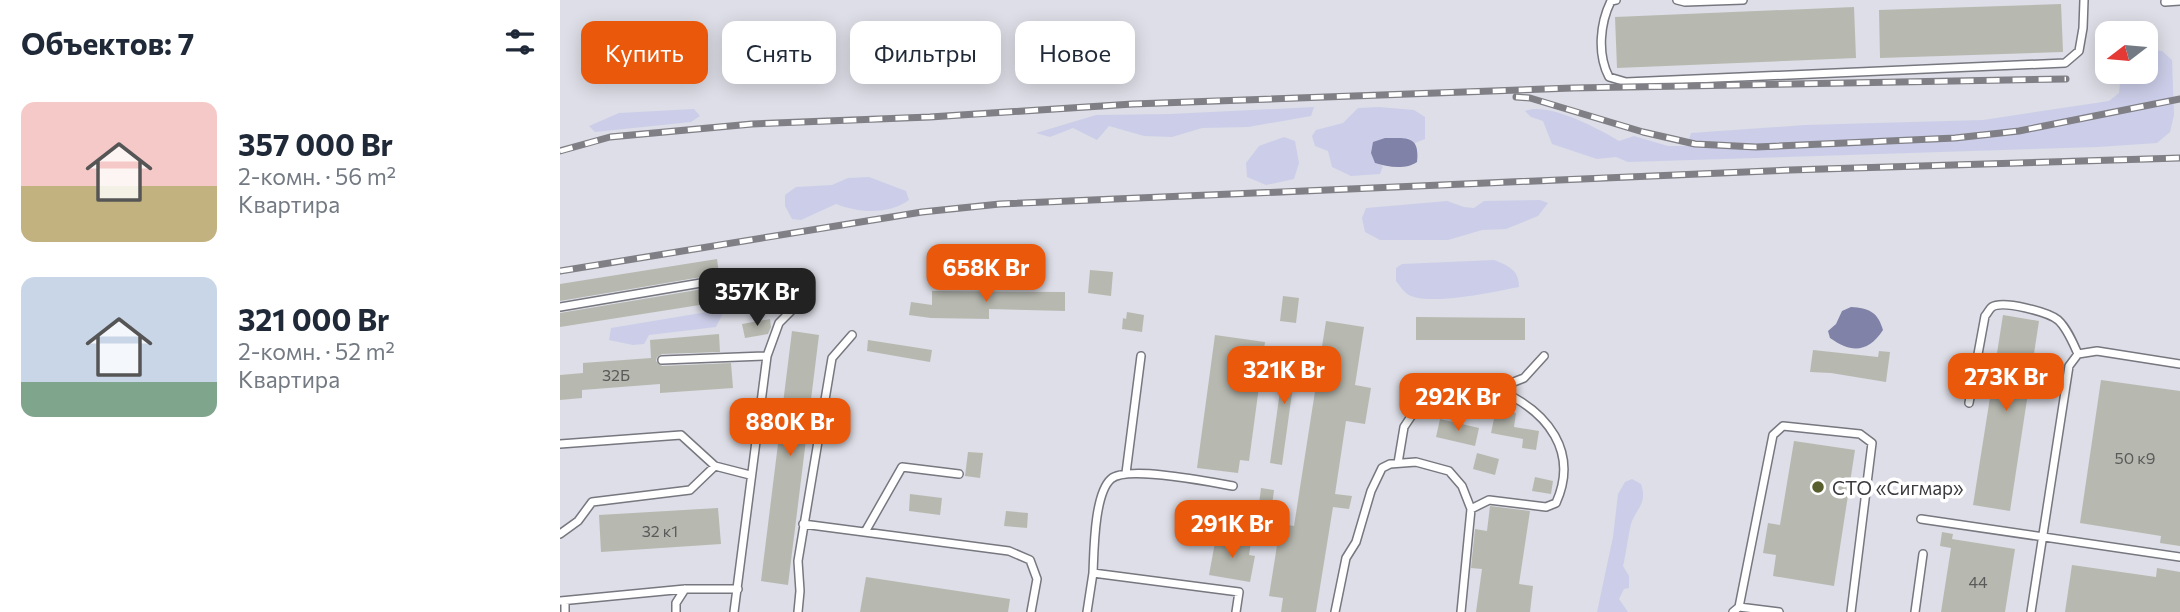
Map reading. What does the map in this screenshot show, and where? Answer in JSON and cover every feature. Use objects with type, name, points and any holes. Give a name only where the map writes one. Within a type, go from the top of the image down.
[{"type":"lane","points":[[1616,0],[1611,1],[1602,18],[1602,64],[1609,77],[1626,82],[2064,63],[2079,51],[2084,0]]},
{"type":"lane","points":[[1677,0],[1743,0]]},
{"type":"lane","points":[[2165,2],[2180,1]]},
{"type":"lane","points":[[560,306],[736,277],[781,273],[796,280],[803,287],[803,299],[779,323],[767,356],[734,612]]},
{"type":"lane","points":[[1969,403],[1985,316],[1992,307],[2001,304],[2042,311],[2058,320],[2078,354]]},
{"type":"lane","points":[[798,612],[798,561],[832,358],[852,335]]},
{"type":"lane","points":[[2031,612],[2069,366],[2078,354],[2097,351],[2180,364]]},
{"type":"lane","points":[[662,360],[767,356]]},
{"type":"lane","points":[[1126,473],[1141,356]]},
{"type":"lane","points":[[1398,463],[1404,427],[1412,415],[1470,408],[1492,400],[1506,385],[1524,377],[1544,356]]},
{"type":"lane","points":[[1471,509],[1489,500],[1546,507],[1556,503],[1562,491],[1565,466],[1562,448],[1545,423],[1519,400],[1500,391]]},
{"type":"lane","points":[[1779,612],[1736,609],[1773,435],[1783,426],[1860,434],[1872,443],[1851,612]]},
{"type":"lane","points":[[560,444],[681,435],[715,466],[750,475]]},
{"type":"lane","points":[[1335,612],[1346,558],[1356,542],[1371,491],[1382,468],[1398,463],[1416,462],[1449,471],[1462,486],[1471,509],[1461,612]]},
{"type":"lane","points":[[560,534],[578,521],[592,502],[690,490],[715,466]]},
{"type":"lane","points":[[865,532],[902,467],[959,474]]},
{"type":"lane","points":[[1087,612],[1101,496],[1111,479],[1126,473],[1146,474],[1233,486]]},
{"type":"lane","points":[[1920,519],[2180,557]]},
{"type":"lane","points":[[803,524],[1009,551],[1030,560],[1037,579],[1031,612]]},
{"type":"lane","points":[[1915,612],[1923,554]]},
{"type":"lane","points":[[1093,573],[1239,592],[1236,612]]},
{"type":"lane","points":[[565,612],[562,601],[685,589],[738,589]]},
{"type":"lane","points":[[676,612],[677,603],[685,589]]},
{"type":"shaded area","points":[[2158,50],[2162,51],[2172,60],[2174,115],[2170,132],[2157,143],[2098,147],[1628,162],[1616,157],[1597,159],[1552,144],[1543,121],[1531,117],[1525,111],[1535,109],[1559,113],[1619,141],[1634,136],[1668,146],[1687,146],[1691,133],[1805,125],[1983,120],[2109,101],[2119,93],[2120,84],[2158,84]]},
{"type":"shaded area","points":[[1314,107],[1311,116],[1248,127],[1202,128],[1172,137],[1144,136],[1109,126],[1097,140],[1073,128],[1050,137],[1036,133],[1096,115]]},
{"type":"shaded area","points":[[1358,108],[1414,110],[1425,117],[1425,139],[1415,143],[1408,138],[1375,163],[1383,166],[1380,174],[1351,176],[1332,167],[1328,151],[1315,146],[1312,136],[1316,130],[1343,123]]},
{"type":"shaded area","points":[[694,109],[700,116],[691,122],[595,132],[589,126],[619,113]]},
{"type":"shaded area","points":[[1284,137],[1295,141],[1299,163],[1294,179],[1266,185],[1247,177],[1246,163],[1259,146]]},
{"type":"shaded area","points":[[1385,138],[1406,138],[1414,143],[1417,162],[1402,167],[1375,163],[1371,153],[1373,142]]},
{"type":"shaded area","points":[[869,177],[906,191],[909,200],[892,208],[873,211],[836,204],[801,220],[792,219],[785,206],[785,195],[796,187],[832,185],[848,178]]},
{"type":"shaded area","points":[[1540,200],[1548,203],[1538,216],[1506,229],[1482,230],[1448,240],[1380,240],[1365,232],[1362,218],[1366,208],[1447,201],[1474,208],[1484,201]]},
{"type":"shaded area","points":[[1494,260],[1512,269],[1517,276],[1519,287],[1464,297],[1434,299],[1409,295],[1396,281],[1396,268],[1402,264]]},
{"type":"shaded area","points":[[1851,307],[1872,312],[1881,324],[1883,330],[1865,347],[1852,348],[1830,338],[1828,331],[1836,324],[1842,311]]},
{"type":"shaded area","points":[[725,309],[716,327],[649,335],[644,344],[633,345],[609,340],[611,328]]},
{"type":"shaded area","points":[[1632,479],[1641,484],[1643,495],[1631,524],[1623,566],[1629,576],[1629,588],[1624,589],[1619,599],[1628,612],[1597,612],[1613,537],[1618,494],[1625,482]]},
{"type":"building","points":[[2061,4],[2063,52],[1880,58],[1879,10]]},
{"type":"building","points":[[1854,7],[1856,58],[1617,68],[1615,17]]},
{"type":"building","points":[[717,259],[719,274],[560,301],[560,284]]},
{"type":"building","points":[[1090,270],[1113,272],[1111,296],[1088,293]]},
{"type":"building","points":[[721,286],[725,301],[560,327],[560,313]]},
{"type":"building","points":[[932,291],[1065,292],[1065,311],[989,309],[989,319],[909,315],[911,302],[932,305]]},
{"type":"building","points":[[1283,296],[1299,298],[1296,323],[1280,321]]},
{"type":"building","points":[[1127,312],[1144,315],[1142,332],[1122,329],[1123,318],[1126,319]]},
{"type":"building","points":[[2003,315],[2039,321],[2010,511],[1973,505]]},
{"type":"building","points":[[1416,317],[1525,318],[1525,340],[1416,340]]},
{"type":"building","points":[[770,319],[768,334],[745,338],[742,324]]},
{"type":"building","points":[[1326,321],[1364,327],[1355,385],[1371,388],[1365,424],[1346,421],[1335,494],[1352,496],[1349,509],[1333,507],[1316,612],[1281,612],[1283,598],[1269,596],[1278,539],[1255,536],[1261,488],[1274,490],[1270,522],[1294,526]]},
{"type":"building","points":[[792,331],[819,335],[788,585],[761,581]]},
{"type":"building","points":[[719,334],[720,352],[662,354],[656,361],[662,366],[731,363],[733,388],[660,393],[660,384],[582,390],[582,398],[560,400],[560,375],[583,373],[583,363],[651,358],[650,340]]},
{"type":"building","points":[[1215,335],[1265,342],[1249,461],[1240,460],[1238,473],[1197,468]]},
{"type":"building","points":[[868,340],[932,350],[930,362],[867,351]]},
{"type":"building","points":[[1286,348],[1298,350],[1282,465],[1270,463]]},
{"type":"building","points":[[1813,350],[1878,357],[1879,351],[1890,352],[1886,382],[1810,372]]},
{"type":"building","points":[[2101,380],[2180,391],[2180,546],[2160,543],[2161,536],[2080,523]]},
{"type":"building","points":[[1496,409],[1516,413],[1514,427],[1539,431],[1536,450],[1522,448],[1523,439],[1491,433]]},
{"type":"building","points":[[1440,419],[1479,428],[1475,446],[1436,437]]},
{"type":"building","name":"СТО «Сигмар»","points":[[1794,441],[1855,450],[1834,586],[1773,576],[1776,555],[1763,553],[1768,523],[1780,525]]},
{"type":"building","points":[[968,452],[983,453],[980,478],[965,476]]},
{"type":"building","points":[[1477,453],[1499,459],[1495,475],[1473,469]]},
{"type":"building","points":[[1535,477],[1553,481],[1551,494],[1532,491]]},
{"type":"building","points":[[910,494],[942,498],[940,515],[909,511]]},
{"type":"building","points":[[1490,506],[1530,511],[1519,584],[1533,586],[1530,612],[1476,612],[1482,569],[1471,568],[1475,529],[1487,531]]},
{"type":"building","points":[[718,508],[721,544],[601,552],[599,515]]},
{"type":"building","points":[[1006,511],[1028,513],[1027,528],[1004,526]]},
{"type":"building","points":[[1942,532],[1953,534],[1952,539],[2015,549],[2005,612],[1941,612],[1951,548],[1940,546]]},
{"type":"building","points":[[1216,537],[1251,542],[1249,555],[1255,556],[1250,582],[1209,575]]},
{"type":"building","points":[[2072,565],[2156,577],[2157,568],[2180,572],[2180,612],[2065,612]]},
{"type":"building","points":[[866,577],[1010,599],[1008,612],[860,612]]},
{"type":"railway","points":[[560,151],[610,137],[752,124],[930,117],[1133,104],[1573,88],[2066,79]]},
{"type":"railway","points":[[1516,97],[1530,98],[1643,132],[1695,144],[1756,147],[1955,138],[2019,131],[2180,99]]},
{"type":"railway","points":[[560,271],[922,212],[1000,204],[1790,170],[2180,158]]},
{"type":"place","name":"СТО «Сигмар»","points":[[1818,487]]}]
